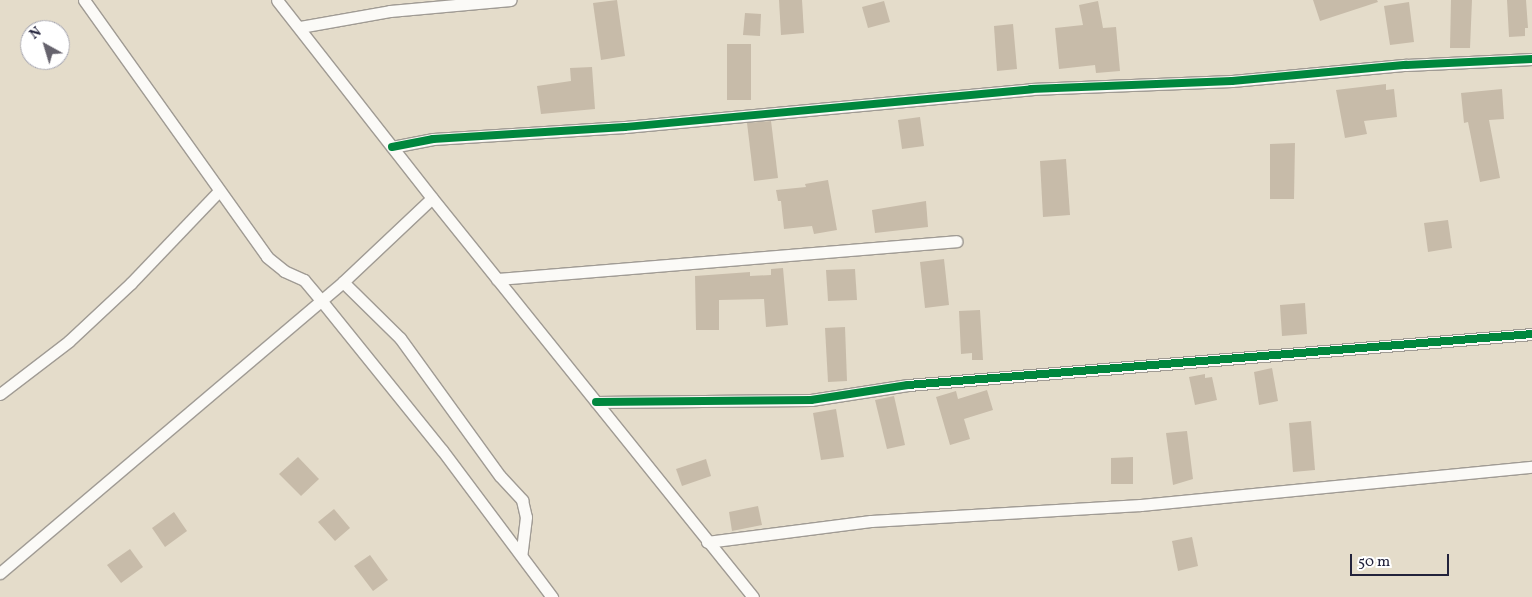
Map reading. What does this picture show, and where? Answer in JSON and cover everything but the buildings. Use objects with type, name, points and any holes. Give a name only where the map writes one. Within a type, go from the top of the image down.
[{"type":"street","points":[[84,0],[218,192],[267,257],[284,270],[304,280],[320,299],[552,597]]},
{"type":"street","points":[[276,0],[300,27],[432,198],[753,597]]},
{"type":"street","points":[[300,27],[390,11],[511,0]]},
{"type":"street","points":[[392,147],[433,139],[624,127],[1031,89],[1232,81],[1406,65],[1532,59]]},
{"type":"street","points":[[0,394],[70,341],[131,283],[218,192]]},
{"type":"street","points":[[0,573],[320,299],[343,282],[432,198]]},
{"type":"street","points":[[497,279],[956,241]]},
{"type":"street","points":[[343,282],[400,338],[500,476],[522,500],[526,517],[521,555]]},
{"type":"street","points":[[596,402],[811,400],[908,385],[1532,334]]},
{"type":"street","points":[[707,542],[871,521],[1141,505],[1532,467]]},
{"type":"cycle path","points":[[392,147],[433,139],[625,127],[1031,89],[1232,81],[1406,65],[1532,59]]},
{"type":"cycle path","points":[[596,402],[811,400],[908,385],[1532,334]]}]
